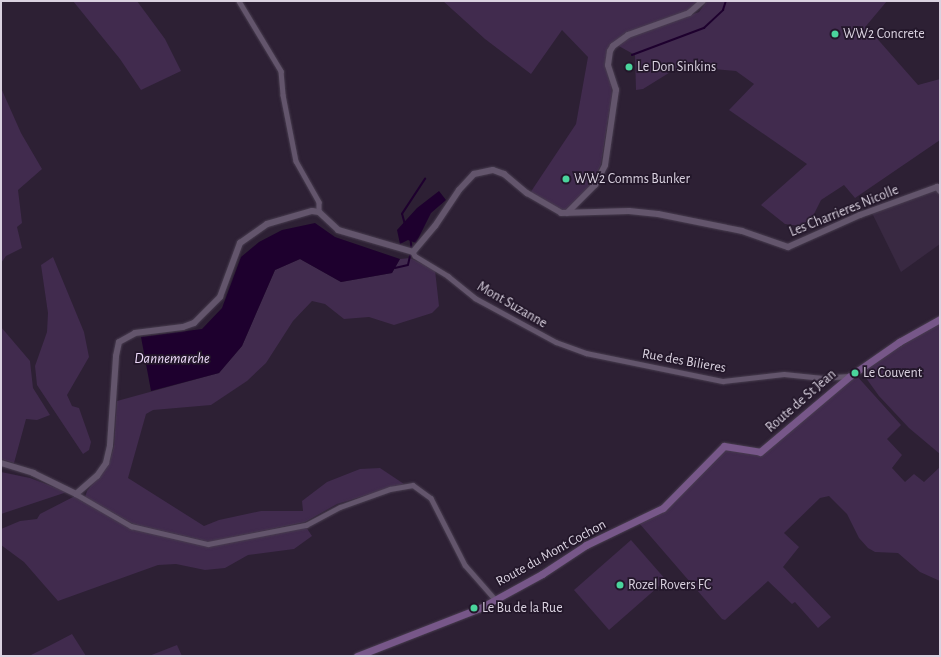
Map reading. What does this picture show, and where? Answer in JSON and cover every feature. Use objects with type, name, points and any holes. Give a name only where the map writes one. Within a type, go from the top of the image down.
[{"type":"main road","name":"Route de St Jean","points":[[760,452],[850,376],[899,342],[940,319]]},
{"type":"main road","name":"Route du Mont Cochon","points":[[357,656],[422,632],[495,599],[542,574],[586,545],[664,508],[724,446],[760,452]]},
{"type":"street","points":[[239,1],[281,71],[283,95],[296,161],[319,202],[319,212]]},
{"type":"street","points":[[76,494],[97,476],[106,463],[110,446],[116,356],[119,342],[135,333],[183,327],[194,323],[220,297],[240,243],[267,224],[312,211],[319,212],[338,230],[414,252],[435,226],[459,190],[474,174],[493,170],[504,174],[547,207],[561,213],[567,213],[595,185],[605,165],[616,90],[608,65],[610,52],[613,46],[628,35],[689,13],[703,1]]},
{"type":"street","name":"Les Charrieres Nicolle","points":[[567,213],[629,211],[658,214],[742,231],[788,247],[860,215],[937,187],[940,191]]},
{"type":"street","name":"Mont Suzanne","points":[[414,252],[415,256],[448,276],[475,298],[556,342],[586,353]]},
{"type":"street","name":"Rue des Bilieres","points":[[586,353],[723,381],[784,374],[820,378],[850,376]]},
{"type":"street","points":[[1,463],[33,473],[76,494],[131,526],[208,544],[306,525],[340,507],[390,489],[413,485],[431,498],[465,565],[495,599]]},
{"type":"shaded area","points":[[73,1],[137,1],[165,39],[181,71],[141,90],[120,59]]},
{"type":"shaded area","points":[[443,1],[699,1],[689,10],[609,47],[612,95],[601,164],[592,185],[566,211],[561,211],[530,193],[576,124],[588,57],[562,30],[531,74],[485,39]]},
{"type":"shaded area","points":[[707,1],[887,1],[866,26],[918,85],[940,79],[940,140],[855,198],[844,185],[821,200],[812,218],[800,226],[785,224],[761,205],[807,164],[729,110],[754,84],[736,71],[691,67],[672,71],[643,89],[636,90],[635,55],[617,45],[628,38],[699,12]]},
{"type":"shaded area","points":[[1,88],[21,133],[42,169],[18,190],[22,223],[17,227],[22,248],[6,256],[1,263]]},
{"type":"shaded area","points":[[934,190],[940,195],[940,244],[901,272],[872,213]]},
{"type":"shaded area","points":[[53,257],[84,332],[89,357],[67,395],[72,406],[79,408],[91,442],[89,450],[83,454],[37,385],[35,366],[47,332],[48,313],[41,265]]},
{"type":"shaded area","points":[[410,258],[435,270],[439,306],[432,313],[394,325],[369,317],[344,319],[325,304],[312,301],[293,321],[266,363],[247,381],[211,405],[153,410],[146,414],[128,478],[204,526],[219,520],[261,511],[303,511],[302,501],[327,482],[360,469],[380,468],[404,484],[337,504],[305,522],[209,542],[133,524],[85,497],[87,491],[109,463],[114,446],[117,401],[219,373],[242,346],[275,270],[300,259],[341,282],[392,273],[400,259]]},
{"type":"shaded area","points":[[940,322],[940,454],[909,428],[879,396],[861,371]]},
{"type":"shaded area","points":[[1,327],[30,361],[33,388],[50,415],[37,420],[26,419],[14,463],[1,459]]},
{"type":"shaded area","points":[[856,375],[901,425],[887,439],[902,455],[892,468],[905,482],[914,474],[924,482],[940,467],[940,581],[920,572],[898,553],[875,552],[868,548],[859,538],[847,514],[829,496],[820,498],[784,533],[799,547],[783,567],[831,617],[818,628],[795,602],[792,604],[768,581],[725,620],[722,619],[639,523],[674,502],[726,449],[758,454]]},
{"type":"shaded area","points":[[1,472],[30,478],[67,492],[1,514]]},
{"type":"shaded area","points":[[75,496],[131,527],[208,546],[306,527],[312,536],[294,549],[248,555],[225,568],[205,570],[176,564],[158,565],[58,601],[24,562],[1,545],[1,529],[20,521],[37,519],[40,514]]},
{"type":"shaded area","name":"Rozel Rovers FC","points":[[631,540],[666,580],[609,630],[574,590]]},
{"type":"shaded area","points":[[72,634],[86,656],[29,656],[49,646]]},
{"type":"shaded area","points":[[177,645],[182,656],[149,656]]},
{"type":"water","points":[[439,191],[446,200],[431,213],[416,243],[408,240],[400,244],[397,230],[417,208]]},
{"type":"water","name":"Dannemarche","points":[[315,223],[335,237],[400,259],[392,273],[341,282],[300,259],[275,270],[242,346],[219,373],[151,391],[141,337],[202,329],[222,308],[241,257],[259,242],[282,230]]},
{"type":"waterway","points":[[632,55],[704,28],[723,10],[726,1]]},
{"type":"waterway","points":[[405,225],[402,214],[425,179]]},
{"type":"waterway","points":[[411,240],[412,248]]},
{"type":"waterway","points":[[395,268],[408,265],[410,256]]},
{"type":"place","name":"WW2 Concrete","points":[[835,34]]},
{"type":"place","name":"Le Don Sinkins","points":[[629,67]]},
{"type":"place","name":"WW2 Comms Bunker","points":[[566,179]]},
{"type":"place","name":"Le Couvent","points":[[855,373]]},
{"type":"place","name":"Rozel Rovers FC","points":[[620,585]]},
{"type":"place","name":"Le Bu de la Rue","points":[[474,608]]}]
